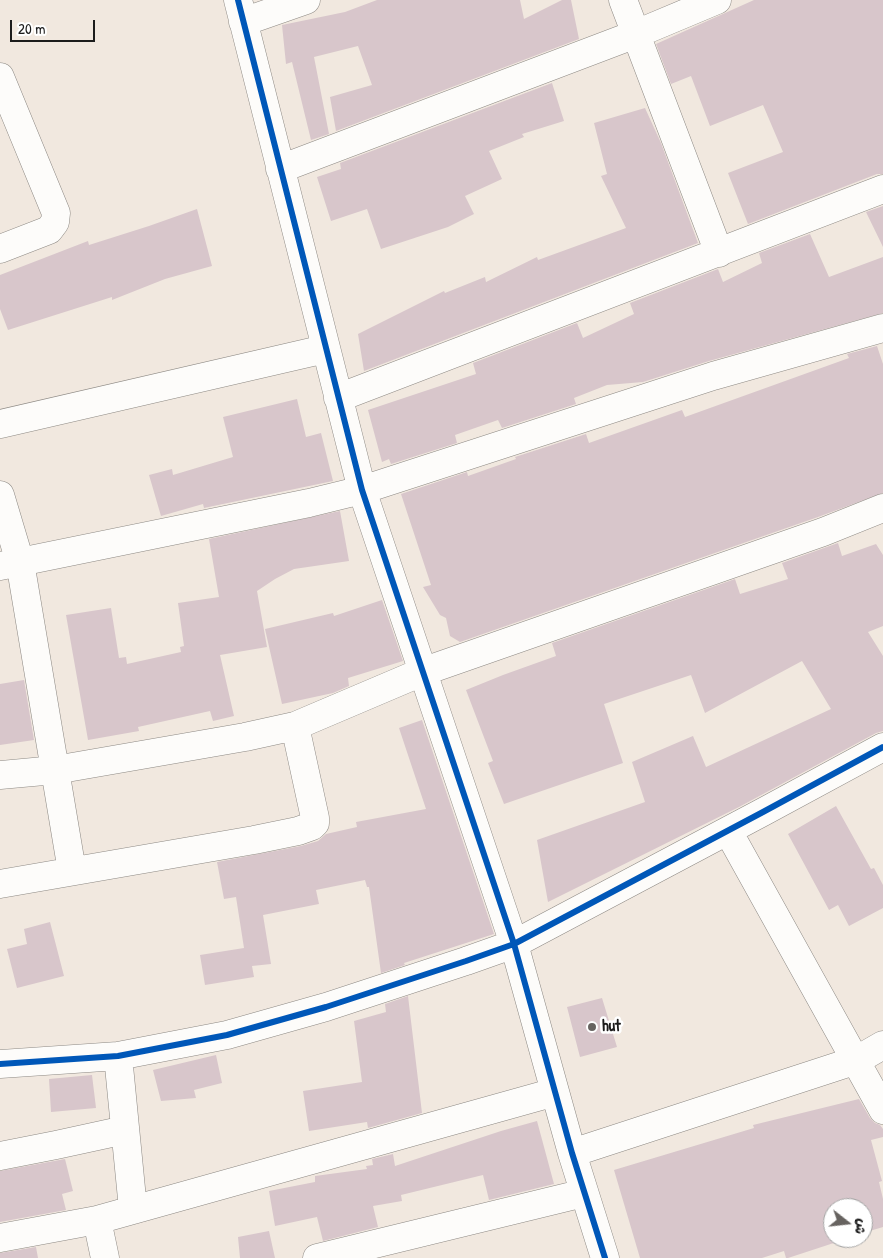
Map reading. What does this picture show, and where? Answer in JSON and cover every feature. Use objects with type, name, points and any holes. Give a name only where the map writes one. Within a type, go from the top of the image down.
[{"type":"street","points":[[306,0],[241,11],[362,490],[514,944],[572,1153],[605,1258]]},
{"type":"street","points":[[623,0],[719,253]]},
{"type":"street","points":[[280,169],[636,34],[717,0]]},
{"type":"street","points":[[0,78],[56,213],[55,222],[49,230],[0,249]]},
{"type":"street","points":[[338,398],[883,189]]},
{"type":"street","points":[[10,564],[309,503],[362,490],[713,376],[883,328]]},
{"type":"street","points":[[0,424],[325,349]]},
{"type":"street","points":[[0,495],[10,564],[55,770],[72,871]]},
{"type":"street","points":[[0,775],[55,770],[245,737],[295,726],[422,672],[823,532],[883,508]]},
{"type":"street","points":[[0,884],[254,840],[298,831],[312,826],[315,824],[315,818],[295,726]]},
{"type":"street","points":[[0,1064],[118,1056],[236,1032],[326,1007],[466,962],[514,944],[883,747]]},
{"type":"street","points":[[728,831],[787,939],[857,1060],[883,1110]]},
{"type":"street","points":[[572,1153],[857,1060],[883,1045]]},
{"type":"street","points":[[118,1056],[134,1209]]},
{"type":"street","points":[[0,1238],[97,1220],[555,1092]]},
{"type":"street","points":[[0,1156],[56,1146],[125,1130]]},
{"type":"street","points":[[317,1258],[584,1194]]},
{"type":"street","points":[[97,1220],[105,1258]]},
{"type":"building","points":[[377,0],[520,0],[524,19],[562,0],[571,0],[579,39],[336,131],[330,97],[372,85],[358,46],[314,57],[329,134],[311,140],[292,62],[286,64],[282,25],[345,12]]},
{"type":"building","points":[[754,0],[883,0],[883,174],[877,174],[748,224],[728,173],[783,152],[763,105],[710,126],[691,76],[671,84],[656,44]]},
{"type":"building","points":[[552,83],[564,121],[522,134],[524,137],[489,151],[502,179],[465,196],[474,214],[448,227],[381,249],[367,209],[331,221],[317,177],[341,169],[340,163]]},
{"type":"building","points":[[645,108],[661,143],[698,243],[364,371],[358,334],[444,291],[445,293],[485,277],[486,282],[537,257],[538,260],[626,228],[601,176],[607,174],[594,123]]},
{"type":"building","points":[[883,206],[883,247],[866,212]]},
{"type":"building","points":[[197,209],[212,266],[165,279],[112,300],[112,297],[8,330],[0,309],[0,275],[88,241],[89,245]]},
{"type":"building","points":[[810,234],[829,277],[883,257],[883,313],[709,361],[643,382],[607,385],[574,398],[576,404],[502,428],[498,420],[455,435],[457,443],[391,464],[389,459],[382,462],[368,410],[476,374],[473,363],[577,323],[583,338],[634,314],[630,303],[718,269],[723,282],[762,263],[759,253]]},
{"type":"building","points":[[877,346],[883,364],[883,493],[460,642],[450,636],[446,618],[440,615],[423,587],[431,585],[401,494],[467,472],[468,476],[516,459],[515,457],[586,434],[589,443],[682,410],[685,417],[849,358],[847,354]]},
{"type":"building","points":[[297,399],[306,437],[321,433],[333,481],[204,508],[203,504],[161,516],[149,475],[172,469],[173,475],[233,457],[223,417]]},
{"type":"building","points":[[340,511],[349,561],[294,569],[257,591],[267,647],[220,655],[234,716],[213,721],[210,711],[138,727],[139,731],[88,740],[66,615],[111,608],[119,658],[126,657],[127,664],[181,652],[180,647],[184,646],[178,603],[219,597],[209,539]]},
{"type":"building","points":[[838,543],[842,556],[876,544],[883,555],[883,626],[868,632],[883,656],[883,731],[739,807],[548,902],[537,840],[645,802],[632,762],[693,736],[706,767],[831,709],[802,661],[705,713],[691,675],[604,704],[623,763],[504,804],[488,763],[493,761],[466,690],[556,656],[552,643],[735,579],[740,594],[788,579],[782,563]]},
{"type":"building","points":[[382,600],[403,661],[348,678],[349,686],[333,693],[282,704],[265,629],[333,613],[334,616]]},
{"type":"building","points":[[24,680],[34,740],[0,745],[0,684]]},
{"type":"building","points":[[422,720],[494,934],[404,963],[405,965],[381,973],[369,887],[367,887],[365,880],[316,890],[319,904],[263,915],[271,964],[252,966],[254,977],[205,985],[200,955],[244,948],[236,897],[224,899],[217,862],[301,846],[318,841],[326,834],[357,827],[356,822],[426,809],[399,728]]},
{"type":"building","points":[[836,806],[871,869],[874,868],[883,885],[883,908],[849,926],[838,905],[829,910],[788,834]]},
{"type":"building","points":[[50,922],[64,976],[17,988],[7,949],[27,944],[24,929]]},
{"type":"building","points":[[408,996],[422,1113],[368,1128],[367,1122],[309,1131],[303,1091],[362,1082],[354,1021],[386,1012],[385,1004]]},
{"type":"building","name":"hut","points":[[602,998],[617,1047],[580,1057],[567,1007]]},
{"type":"building","points":[[216,1055],[222,1083],[194,1090],[196,1098],[161,1101],[153,1070]]},
{"type":"building","points":[[92,1075],[96,1108],[51,1112],[49,1079]]},
{"type":"building","points":[[859,1099],[870,1118],[883,1129],[883,1137],[871,1140],[882,1181],[879,1182],[883,1199],[883,1227],[873,1230],[873,1198],[823,1198],[823,1247],[788,1258],[786,1258],[784,1251],[762,1258],[640,1258],[614,1170],[754,1128],[753,1125]]},
{"type":"building","points":[[537,1121],[554,1184],[489,1200],[483,1175],[401,1195],[402,1201],[373,1206],[378,1227],[323,1241],[317,1217],[275,1226],[269,1191],[315,1182],[315,1176],[367,1169],[366,1166],[373,1165],[372,1159],[393,1154],[395,1166]]},
{"type":"building","points":[[65,1159],[73,1191],[62,1194],[66,1210],[0,1222],[0,1171]]},
{"type":"building","points":[[269,1231],[275,1258],[240,1258],[238,1237]]},
{"type":"building","points":[[36,1247],[38,1258],[0,1258],[0,1253]]},
{"type":"cycle path","points":[[238,0],[362,490],[514,944],[572,1153],[605,1258]]},
{"type":"cycle path","points":[[0,1064],[118,1056],[227,1035],[326,1007],[514,944],[883,747]]},
{"type":"place","name":"hut","points":[[592,1027]]}]
